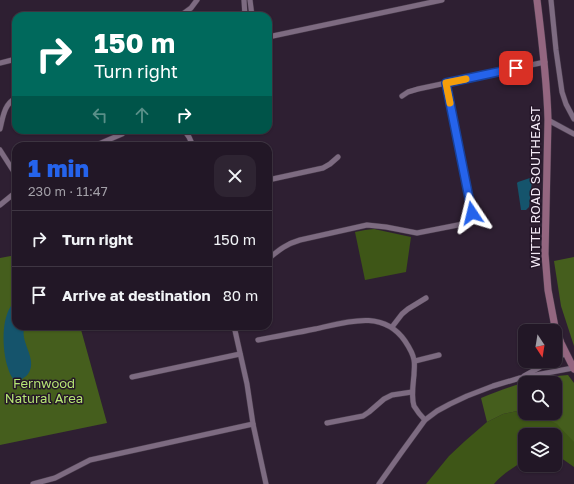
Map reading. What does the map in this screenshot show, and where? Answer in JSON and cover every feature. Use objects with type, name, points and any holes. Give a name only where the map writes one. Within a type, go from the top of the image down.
[{"type":"street","points":[[186,12],[191,8],[197,0]]},
{"type":"street","points":[[244,0],[245,12]]},
{"type":"street","points":[[250,0],[252,12]]},
{"type":"street","points":[[272,36],[416,3],[442,0]]},
{"type":"street","name":"WITTE ROAD SOUTHEAST","points":[[537,0],[545,62],[548,120],[546,254],[548,290],[555,327],[574,369]]},
{"type":"street","points":[[551,0],[562,92],[566,104],[574,119]]},
{"type":"street","points":[[0,63],[12,60]]},
{"type":"street","points":[[402,96],[418,88],[545,62]]},
{"type":"street","points":[[272,256],[290,243],[368,225],[417,233],[463,224],[470,218],[472,209],[446,83]]},
{"type":"street","points":[[0,129],[8,103],[12,100]]},
{"type":"street","points":[[548,120],[574,134]]},
{"type":"street","points":[[103,142],[122,134]]},
{"type":"street","points":[[0,150],[12,169]]},
{"type":"street","points":[[272,179],[323,168],[338,157]]},
{"type":"street","points":[[0,205],[12,195]]},
{"type":"street","points":[[392,327],[402,314],[426,298]]},
{"type":"street","points":[[258,340],[354,321],[372,320],[392,327],[397,330],[413,354],[415,361],[412,392],[415,407],[425,420]]},
{"type":"street","points":[[235,330],[266,484]]},
{"type":"street","points":[[562,355],[566,353]]},
{"type":"street","points":[[132,377],[240,354]]},
{"type":"street","points":[[415,361],[439,355]]},
{"type":"street","points":[[524,376],[538,368]]},
{"type":"street","points":[[532,376],[574,369]]},
{"type":"street","points":[[379,484],[425,420],[450,404],[467,396],[518,379]]},
{"type":"street","points":[[327,423],[363,416],[384,399],[412,392]]},
{"type":"street","points":[[32,484],[55,478],[90,460],[253,424]]},
{"type":"green space","points":[[374,229],[411,237],[406,272],[365,280],[355,232]]},
{"type":"green space","name":"Fernwood Natural Area","points":[[12,256],[12,330],[81,330],[107,423],[0,445],[0,258]]},
{"type":"green space","points":[[574,257],[574,346],[561,306],[554,261]]},
{"type":"green space","points":[[568,375],[574,383],[574,442],[557,424],[549,420],[562,420],[562,376],[557,376]]},
{"type":"green space","points":[[518,385],[518,411],[503,414],[487,422],[481,398]]},
{"type":"green space","points":[[518,411],[518,420],[561,420],[574,426],[574,467],[562,459],[562,428],[518,428],[518,464],[504,474],[494,484],[426,484],[449,456],[465,441],[487,422],[503,414]]},
{"type":"water","points":[[530,178],[532,181],[529,207],[526,210],[521,210],[517,183]]},
{"type":"water","points":[[12,305],[12,330],[24,330],[24,338],[31,362],[31,368],[27,376],[21,380],[13,379],[8,369],[4,352],[5,323]]},
{"type":"slow traffic","points":[[450,103],[446,83],[466,79]]},
{"type":"route","points":[[472,213],[446,83],[516,68]]}]
